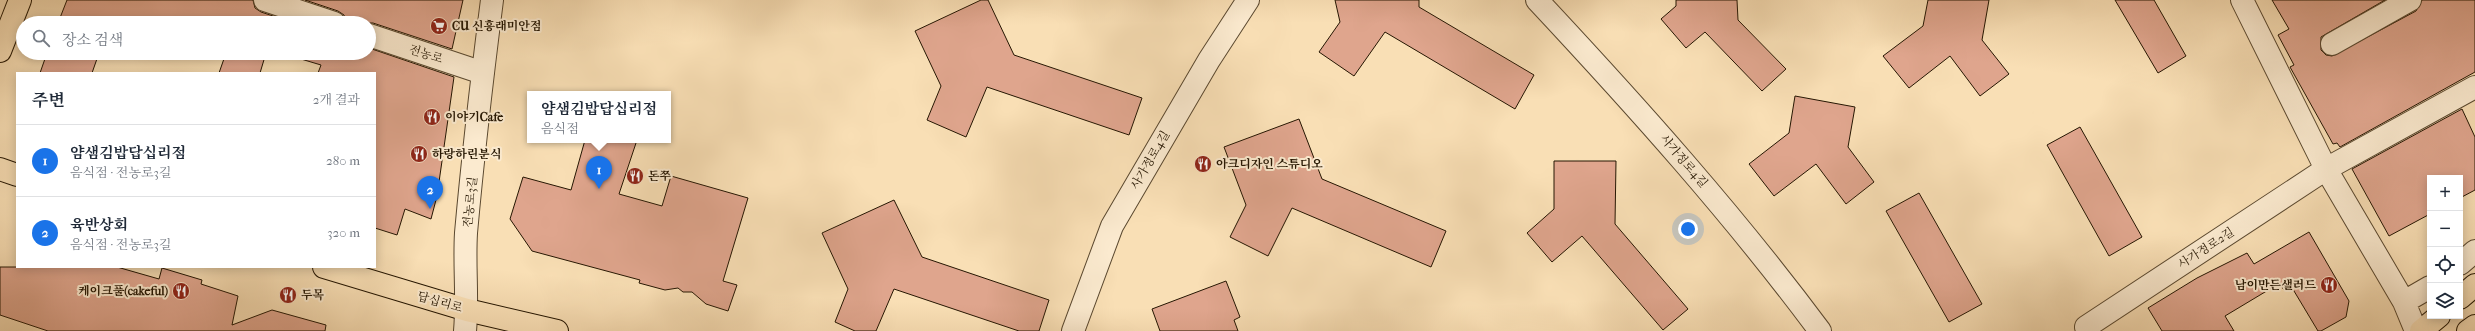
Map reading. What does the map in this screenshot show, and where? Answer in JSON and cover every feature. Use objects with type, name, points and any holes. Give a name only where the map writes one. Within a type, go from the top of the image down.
[{"type":"main road","points":[[0,51],[20,0]]},
{"type":"main road","points":[[0,169],[16,174]]},
{"type":"main road","name":"답십리로","points":[[327,268],[466,320],[557,331]]},
{"type":"main road","points":[[2463,295],[2475,285]]},
{"type":"main road","points":[[2421,331],[2435,319]]},
{"type":"main road","points":[[2468,331],[2475,326]]},
{"type":"street","points":[[265,0],[313,16]]},
{"type":"street","name":"전농로3길","points":[[466,320],[466,235],[482,73],[492,0]]},
{"type":"street","name":"사가정로4길","points":[[1073,331],[1112,226],[1209,60],[1248,0]]},
{"type":"street","name":"사가정로4길","points":[[1537,0],[1644,114],[1769,263],[1820,331]]},
{"type":"street","points":[[2242,0],[2326,169],[2404,302],[2416,331]]},
{"type":"street","points":[[2332,44],[2410,0]]},
{"type":"street","name":"전농로","points":[[376,37],[482,73]]},
{"type":"street","name":"사가정로2길","points":[[2086,327],[2326,169],[2475,87]]},
{"type":"street","points":[[2463,261],[2475,251]]},
{"type":"street","points":[[2404,302],[2427,289]]},
{"type":"building","points":[[67,0],[253,0],[255,8],[261,12],[273,16],[61,16]]},
{"type":"building","points":[[305,0],[463,0],[452,49],[376,24],[376,16],[344,16],[338,11]]},
{"type":"building","points":[[981,0],[988,0],[1014,55],[1142,98],[1129,135],[987,87],[966,137],[927,120],[941,86],[915,31]]},
{"type":"building","points":[[1335,0],[1419,0],[1419,7],[1534,75],[1515,109],[1385,32],[1354,76],[1319,52],[1340,22]]},
{"type":"building","points":[[1676,0],[1737,0],[1738,20],[1786,69],[1762,91],[1705,32],[1686,48],[1661,19],[1676,6]]},
{"type":"building","points":[[1928,0],[1989,0],[1982,40],[2009,74],[1980,96],[1950,56],[1909,88],[1883,56],[1923,26]]},
{"type":"building","points":[[2115,0],[2154,0],[2186,56],[2158,73]]},
{"type":"building","points":[[2272,0],[2385,0],[2321,37],[2321,50],[2326,55],[2332,56],[2416,11],[2422,0],[2475,0],[2475,72],[2340,147],[2337,143],[2333,144],[2290,67],[2294,65],[2278,35],[2289,29]]},
{"type":"building","points":[[376,50],[454,77],[437,196],[431,219],[405,209],[397,235],[376,228],[376,72],[318,72],[321,65],[304,60],[376,60]]},
{"type":"building","points":[[45,60],[97,60],[92,72],[40,72]]},
{"type":"building","points":[[224,60],[264,60],[260,72],[219,72]]},
{"type":"building","points":[[1795,96],[1855,107],[1848,147],[1874,182],[1846,204],[1816,164],[1774,196],[1749,164],[1789,133]]},
{"type":"building","points":[[2462,109],[2475,137],[2475,190],[2463,196],[2463,175],[2427,175],[2427,216],[2389,236],[2352,169]]},
{"type":"building","points":[[1299,119],[1322,179],[1446,231],[1431,267],[1292,208],[1268,256],[1230,237],[1246,205],[1224,147]]},
{"type":"building","points":[[2080,127],[2142,237],[2109,256],[2047,145]]},
{"type":"building","points":[[584,143],[636,143],[619,194],[662,206],[671,176],[748,198],[723,281],[737,285],[728,311],[706,304],[692,292],[683,292],[678,288],[665,290],[639,283],[640,280],[532,251],[510,219],[523,177],[571,190]]},
{"type":"building","points":[[1554,161],[1616,161],[1615,224],[1688,309],[1663,330],[1582,236],[1552,262],[1527,233],[1554,209]]},
{"type":"building","points":[[1919,193],[1982,304],[1949,322],[1886,211]]},
{"type":"building","points":[[894,200],[922,257],[1049,300],[1039,331],[1019,331],[894,289],[876,331],[855,331],[835,322],[848,289],[822,233]]},
{"type":"building","points":[[2309,232],[2349,301],[2346,317],[2321,331],[2318,331],[2291,286],[2283,289],[2280,283],[2225,316],[2234,331],[2162,331],[2148,308],[2197,278],[2247,253],[2254,264]]},
{"type":"building","points":[[0,267],[120,268],[159,279],[162,268],[202,280],[201,284],[238,296],[232,325],[272,310],[326,325],[325,331],[48,331],[0,315]]},
{"type":"building","points":[[1226,281],[1240,317],[1234,320],[1238,331],[1160,331],[1152,309]]},
{"type":"place","name":"CU 신흥래미안점","points":[[439,26]]},
{"type":"place","name":"이야기Cafe","points":[[432,117]]},
{"type":"place","name":"하랑하린분식","points":[[419,154]]},
{"type":"place","name":"아크디자인 스튜디오","points":[[1203,164]]},
{"type":"place","name":"돈쭈","points":[[635,176]]},
{"type":"place","name":"얌샘김밥답십리점","points":[[599,189]]},
{"type":"place","name":"육반상회","points":[[430,209]]},
{"type":"place","name":"남이만든샐러드","points":[[2329,285]]},
{"type":"place","name":"케이크풀(cakeful)","points":[[181,291]]},
{"type":"place","name":"두목","points":[[288,295]]}]
